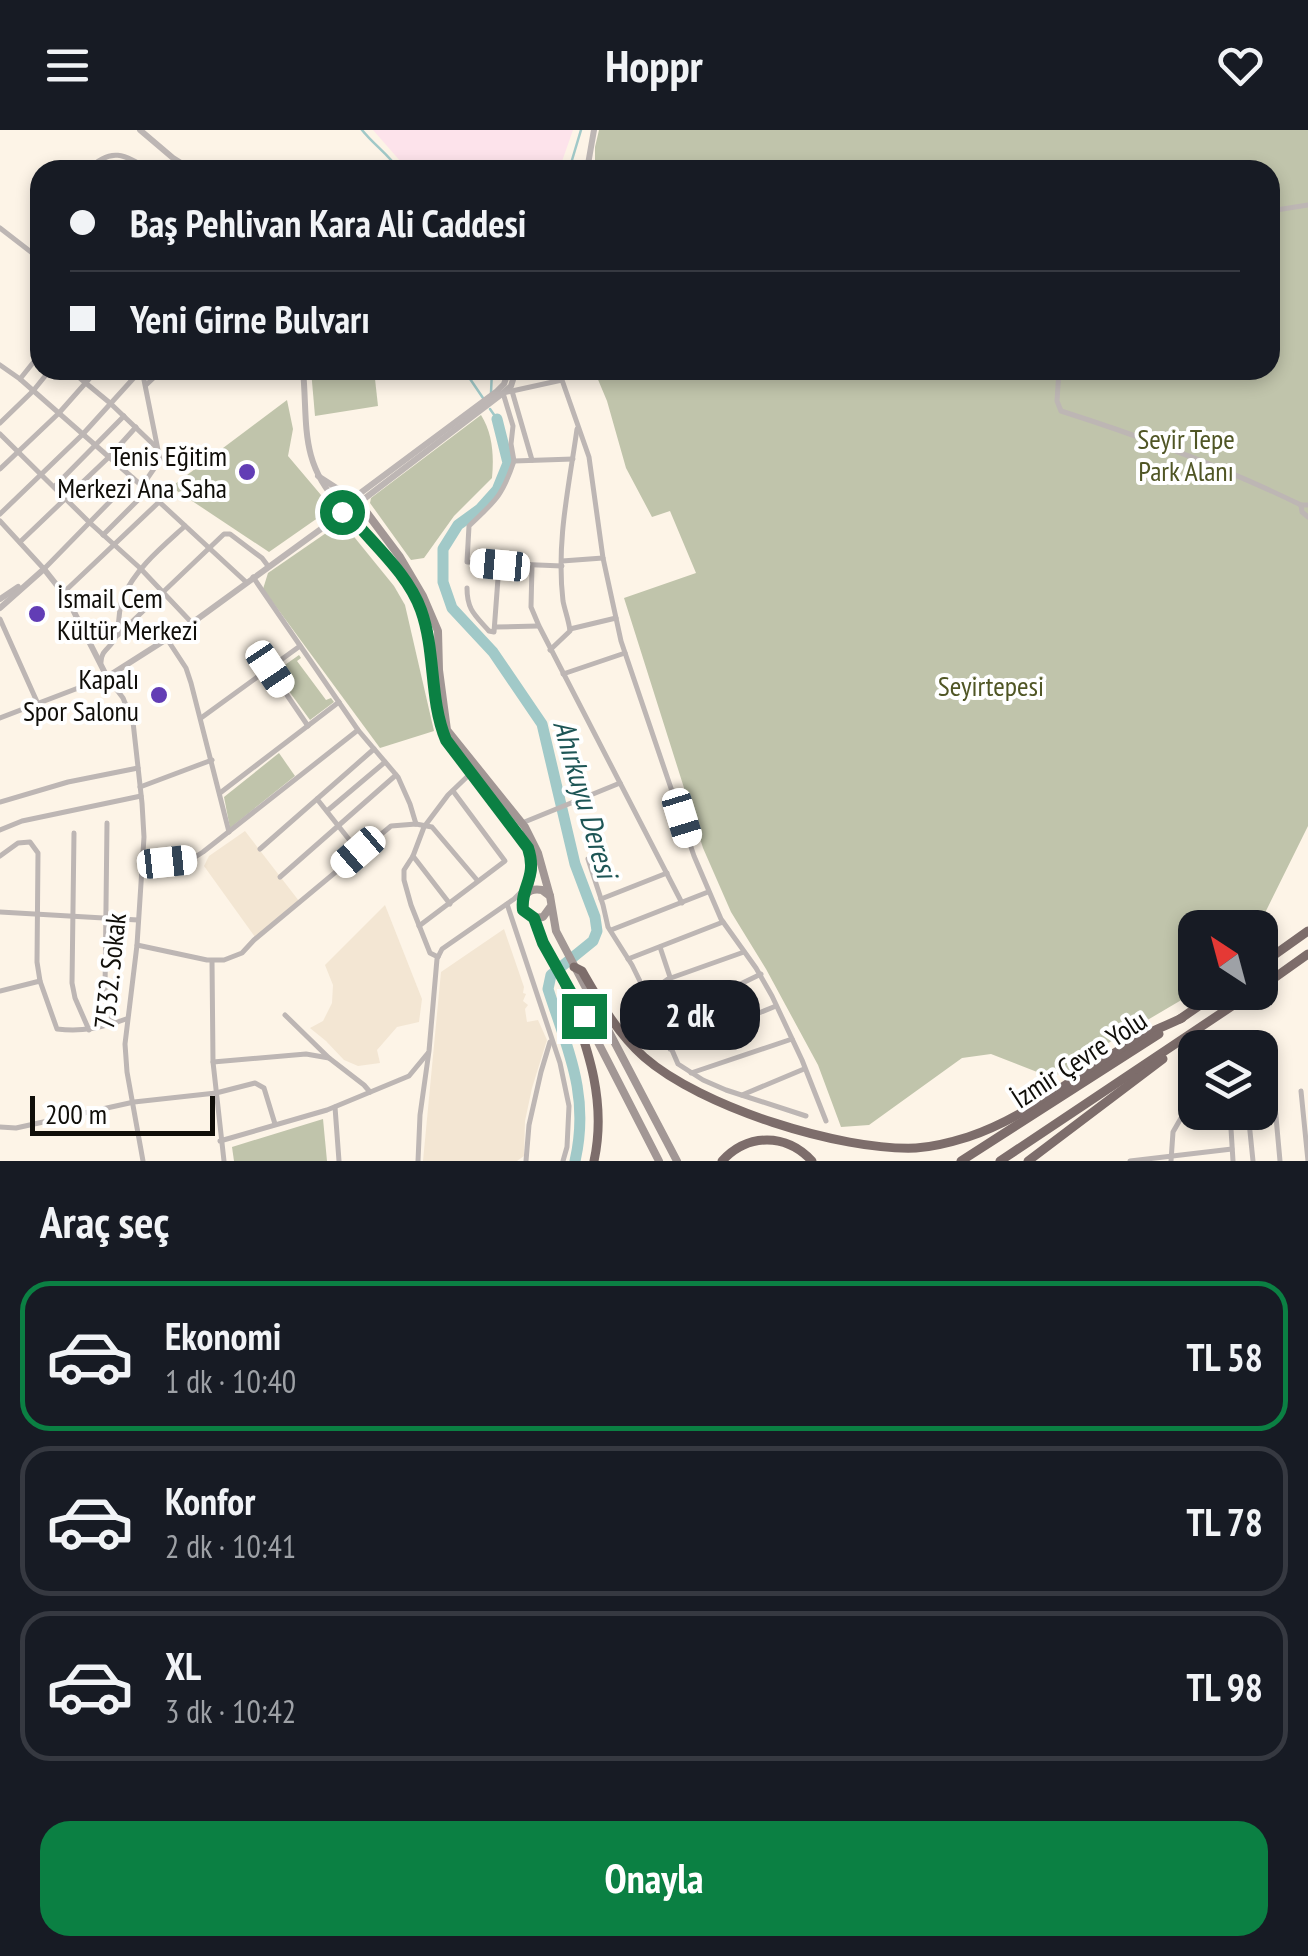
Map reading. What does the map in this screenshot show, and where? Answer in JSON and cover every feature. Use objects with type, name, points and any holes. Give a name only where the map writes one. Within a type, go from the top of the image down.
[{"type":"highway","points":[[1278,952],[1308,931]]},
{"type":"highway","points":[[1278,975],[1308,954]]},
{"type":"highway","points":[[574,967],[582,971],[626,1040],[670,1077],[691,1089],[807,1132],[892,1147],[943,1144],[994,1127],[1145,1035],[1182,1018]]},
{"type":"highway","points":[[562,978],[584,1036],[597,1086],[594,1161]]},
{"type":"highway","name":"İzmir Çevre Yolu","points":[[961,1161],[1194,1010]]},
{"type":"highway","name":"İzmir Çevre Yolu","points":[[1000,1161],[1227,1010]]},
{"type":"highway","points":[[1028,1161],[1230,1010]]},
{"type":"highway","points":[[722,1161],[744,1144],[768,1139],[788,1143],[812,1161]]},
{"type":"main road","points":[[659,1161],[584,1016],[543,943],[525,921],[522,906],[533,869],[528,848],[446,740],[439,724],[427,632],[409,584],[345,512],[343,499],[356,500],[400,557],[423,596],[438,631],[447,730],[522,824],[538,853],[558,934],[676,1161]]},
{"type":"main road","points":[[345,512],[358,514],[356,500]]},
{"type":"main road","points":[[525,891],[542,890],[550,901]]},
{"type":"main road","points":[[525,921],[546,914],[550,901]]},
{"type":"street","points":[[140,130],[175,160]]},
{"type":"street","points":[[589,160],[594,130]]},
{"type":"street","points":[[101,160],[111,154],[131,160]]},
{"type":"street","points":[[1280,209],[1308,205]]},
{"type":"street","points":[[0,228],[30,252]]},
{"type":"street","points":[[0,365],[34,390],[249,580],[358,730],[396,775],[420,825]]},
{"type":"street","points":[[20,379],[30,366]]},
{"type":"street","points":[[0,424],[42,380]]},
{"type":"street","points":[[82,380],[157,448]]},
{"type":"street","points":[[0,469],[88,380]]},
{"type":"street","points":[[44,569],[0,518],[132,380]]},
{"type":"street","points":[[103,535],[145,488],[158,464],[145,380]]},
{"type":"street","points":[[146,385],[151,380]]},
{"type":"street","points":[[0,718],[107,677],[192,624],[345,512],[317,475],[306,439],[303,380]]},
{"type":"street","points":[[506,380],[502,393],[513,426],[514,462],[496,502],[469,526],[468,562],[532,566],[603,558]]},
{"type":"street","points":[[317,475],[356,500],[502,393],[562,380],[589,456],[603,558],[625,653],[694,856],[723,922],[760,974],[792,1038],[826,1121]]},
{"type":"street","points":[[1058,380],[1060,411],[1248,479],[1304,505],[1302,512],[1308,517]]},
{"type":"street","points":[[502,393],[532,461]]},
{"type":"street","points":[[54,487],[124,416]]},
{"type":"street","points":[[550,650],[570,629],[562,564],[564,502],[578,422]]},
{"type":"street","points":[[20,542],[136,427]]},
{"type":"street","points":[[0,434],[140,568],[192,624]]},
{"type":"street","points":[[514,462],[573,459]]},
{"type":"street","points":[[0,608],[133,478]]},
{"type":"street","points":[[63,593],[159,502]]},
{"type":"street","points":[[116,636],[122,598],[140,568],[185,526]]},
{"type":"street","points":[[107,677],[100,656],[116,636],[224,534],[230,534],[268,566]]},
{"type":"street","points":[[468,588],[470,610],[494,632],[500,565]]},
{"type":"street","points":[[532,566],[531,607],[539,626],[682,903]]},
{"type":"street","points":[[0,599],[44,569]]},
{"type":"street","name":"7532. Sokak","points":[[44,569],[63,593],[133,722],[144,838],[125,1044],[144,1161]]},
{"type":"street","points":[[570,629],[616,618]]},
{"type":"street","points":[[0,619],[38,704]]},
{"type":"street","points":[[496,627],[539,626]]},
{"type":"street","points":[[167,639],[186,668],[229,832]]},
{"type":"street","points":[[202,718],[300,646]]},
{"type":"street","points":[[563,674],[625,653]]},
{"type":"street","points":[[270,669],[308,726]]},
{"type":"street","points":[[220,794],[338,702]]},
{"type":"street","points":[[142,864],[192,859],[358,730]]},
{"type":"street","points":[[260,849],[374,749]]},
{"type":"street","points":[[140,787],[212,760]]},
{"type":"street","points":[[327,811],[384,762]]},
{"type":"street","points":[[0,802],[68,782],[138,768]]},
{"type":"street","points":[[438,957],[430,954],[404,870],[414,856],[420,825],[471,773]]},
{"type":"street","points":[[280,877],[396,775]]},
{"type":"street","points":[[522,824],[620,782]]},
{"type":"street","points":[[420,926],[505,860],[452,791]]},
{"type":"street","points":[[0,830],[22,821],[141,796]]},
{"type":"street","points":[[317,798],[358,852]]},
{"type":"street","points":[[107,822],[105,990],[113,1024]]},
{"type":"street","points":[[137,945],[212,961],[242,953],[391,826],[432,827],[477,880]]},
{"type":"street","points":[[74,833],[72,983],[89,1030]]},
{"type":"street","points":[[0,856],[18,842],[30,842],[40,860],[38,962],[56,1029],[78,1032],[126,1020]]},
{"type":"street","points":[[414,856],[450,904]]},
{"type":"street","points":[[588,859],[608,927],[659,1019],[678,1064],[726,1090],[806,1116]]},
{"type":"street","points":[[602,899],[667,873]]},
{"type":"street","points":[[418,1161],[438,957],[442,950],[525,891]]},
{"type":"street","points":[[611,930],[708,892]]},
{"type":"street","points":[[507,904],[525,921],[560,1063],[569,1106],[563,1161]]},
{"type":"street","points":[[0,912],[138,920]]},
{"type":"street","points":[[628,959],[723,922]]},
{"type":"street","points":[[660,946],[671,978]]},
{"type":"street","points":[[646,994],[671,978],[744,952]]},
{"type":"street","points":[[212,961],[213,1062],[224,1161]]},
{"type":"street","points":[[659,1019],[760,974]]},
{"type":"street","points":[[0,991],[40,980]]},
{"type":"street","points":[[670,1048],[776,1006]]},
{"type":"street","points":[[285,1016],[370,1092]]},
{"type":"street","points":[[691,1073],[792,1038]]},
{"type":"street","points":[[528,1160],[530,1125],[551,1039]]},
{"type":"street","points":[[220,1141],[335,1107],[409,1076],[430,1051]]},
{"type":"street","points":[[213,1062],[306,1054],[329,1058]]},
{"type":"street","points":[[742,1095],[804,1069]]},
{"type":"street","points":[[0,1127],[16,1128],[134,1102],[216,1093],[252,1083],[264,1088],[275,1124]]},
{"type":"street","points":[[1301,1091],[1308,1161]]},
{"type":"street","points":[[335,1107],[339,1161]]},
{"type":"street","points":[[1171,1158],[1173,1132],[1178,1123]]},
{"type":"street","points":[[1231,1130],[1233,1161]]},
{"type":"street","points":[[1250,1130],[1253,1161]]},
{"type":"street","points":[[1277,1130],[1280,1161]]},
{"type":"street","points":[[1130,1161],[1232,1149]]},
{"type":"shaded area","points":[[373,130],[573,130],[562,160],[399,160]]},
{"type":"shaded area","points":[[245,831],[299,901],[255,937],[204,866],[209,856]]},
{"type":"shaded area","points":[[385,905],[422,999],[419,1022],[397,1027],[377,1050],[380,1063],[358,1066],[344,1060],[310,1028],[323,1021],[332,1003],[333,985],[325,965]]},
{"type":"shaded area","points":[[504,929],[526,994],[523,1001],[528,1005],[527,1022],[538,1020],[547,1040],[525,1121],[524,1156],[517,1161],[423,1161],[441,972]]},
{"type":"green space","name":"Seyirtepesi","points":[[599,130],[1308,130],[1308,826],[1266,910],[1178,910],[1178,1002],[1105,1045],[1077,1068],[1050,1077],[991,1054],[962,1058],[869,1125],[841,1127],[818,1065],[731,912],[703,848],[624,598],[696,573],[670,511],[652,517],[626,468],[598,380],[1280,380],[1280,160],[595,160]]},
{"type":"green space","points":[[312,380],[375,380],[378,406],[315,416]]},
{"type":"green space","name":"Tenis Eğitim Merkezi Ana Saha","points":[[287,400],[293,429],[288,456],[332,508],[269,552],[171,487]]},
{"type":"green space","points":[[481,415],[492,445],[492,478],[454,516],[424,558],[411,560],[370,503],[371,498]]},
{"type":"green space","points":[[342,522],[405,605],[434,731],[380,748],[263,589],[268,573]]},
{"type":"green space","points":[[299,655],[297,661],[326,700],[331,698],[334,702],[310,720],[275,672]]},
{"type":"green space","points":[[279,753],[295,776],[230,828],[224,797]]},
{"type":"green space","points":[[323,1119],[327,1161],[234,1161],[232,1147]]},
{"type":"waterway","name":"Ahırkuyu Deresi","points":[[362,130],[391,160]]},
{"type":"waterway","name":"Ahırkuyu Deresi","points":[[572,160],[581,130]]},
{"type":"waterway","name":"Ahırkuyu Deresi","points":[[471,380],[483,398]]},
{"type":"waterway","name":"Ahırkuyu Deresi","points":[[491,393],[492,380]]},
{"type":"waterway","name":"Ahırkuyu Deresi","points":[[490,409],[497,419]]},
{"type":"waterway","name":"Ahırkuyu Deresi","points":[[497,419],[508,463],[497,490],[458,525],[443,549],[443,582],[452,608],[493,652],[542,724],[575,864],[595,917],[597,931],[593,941],[551,975],[548,989],[575,1074],[580,1115],[575,1161]]},
{"type":"place","name":"Tenis Eğitim Merkezi Ana Saha","points":[[247,472]]},
{"type":"place","name":"İsmail Cem Kültür Merkezi","points":[[37,614]]},
{"type":"place","name":"Kapalı Spor Salonu","points":[[159,695]]},
{"type":"route","points":[[342,512],[351,517],[409,584],[427,632],[439,724],[446,740],[528,848],[533,869],[528,892],[523,897],[523,910],[534,918],[543,943],[584,1016]]},
{"type":"park label","name":"Seyir Tepe Park Alanı","points":[[1186,455]]}]
